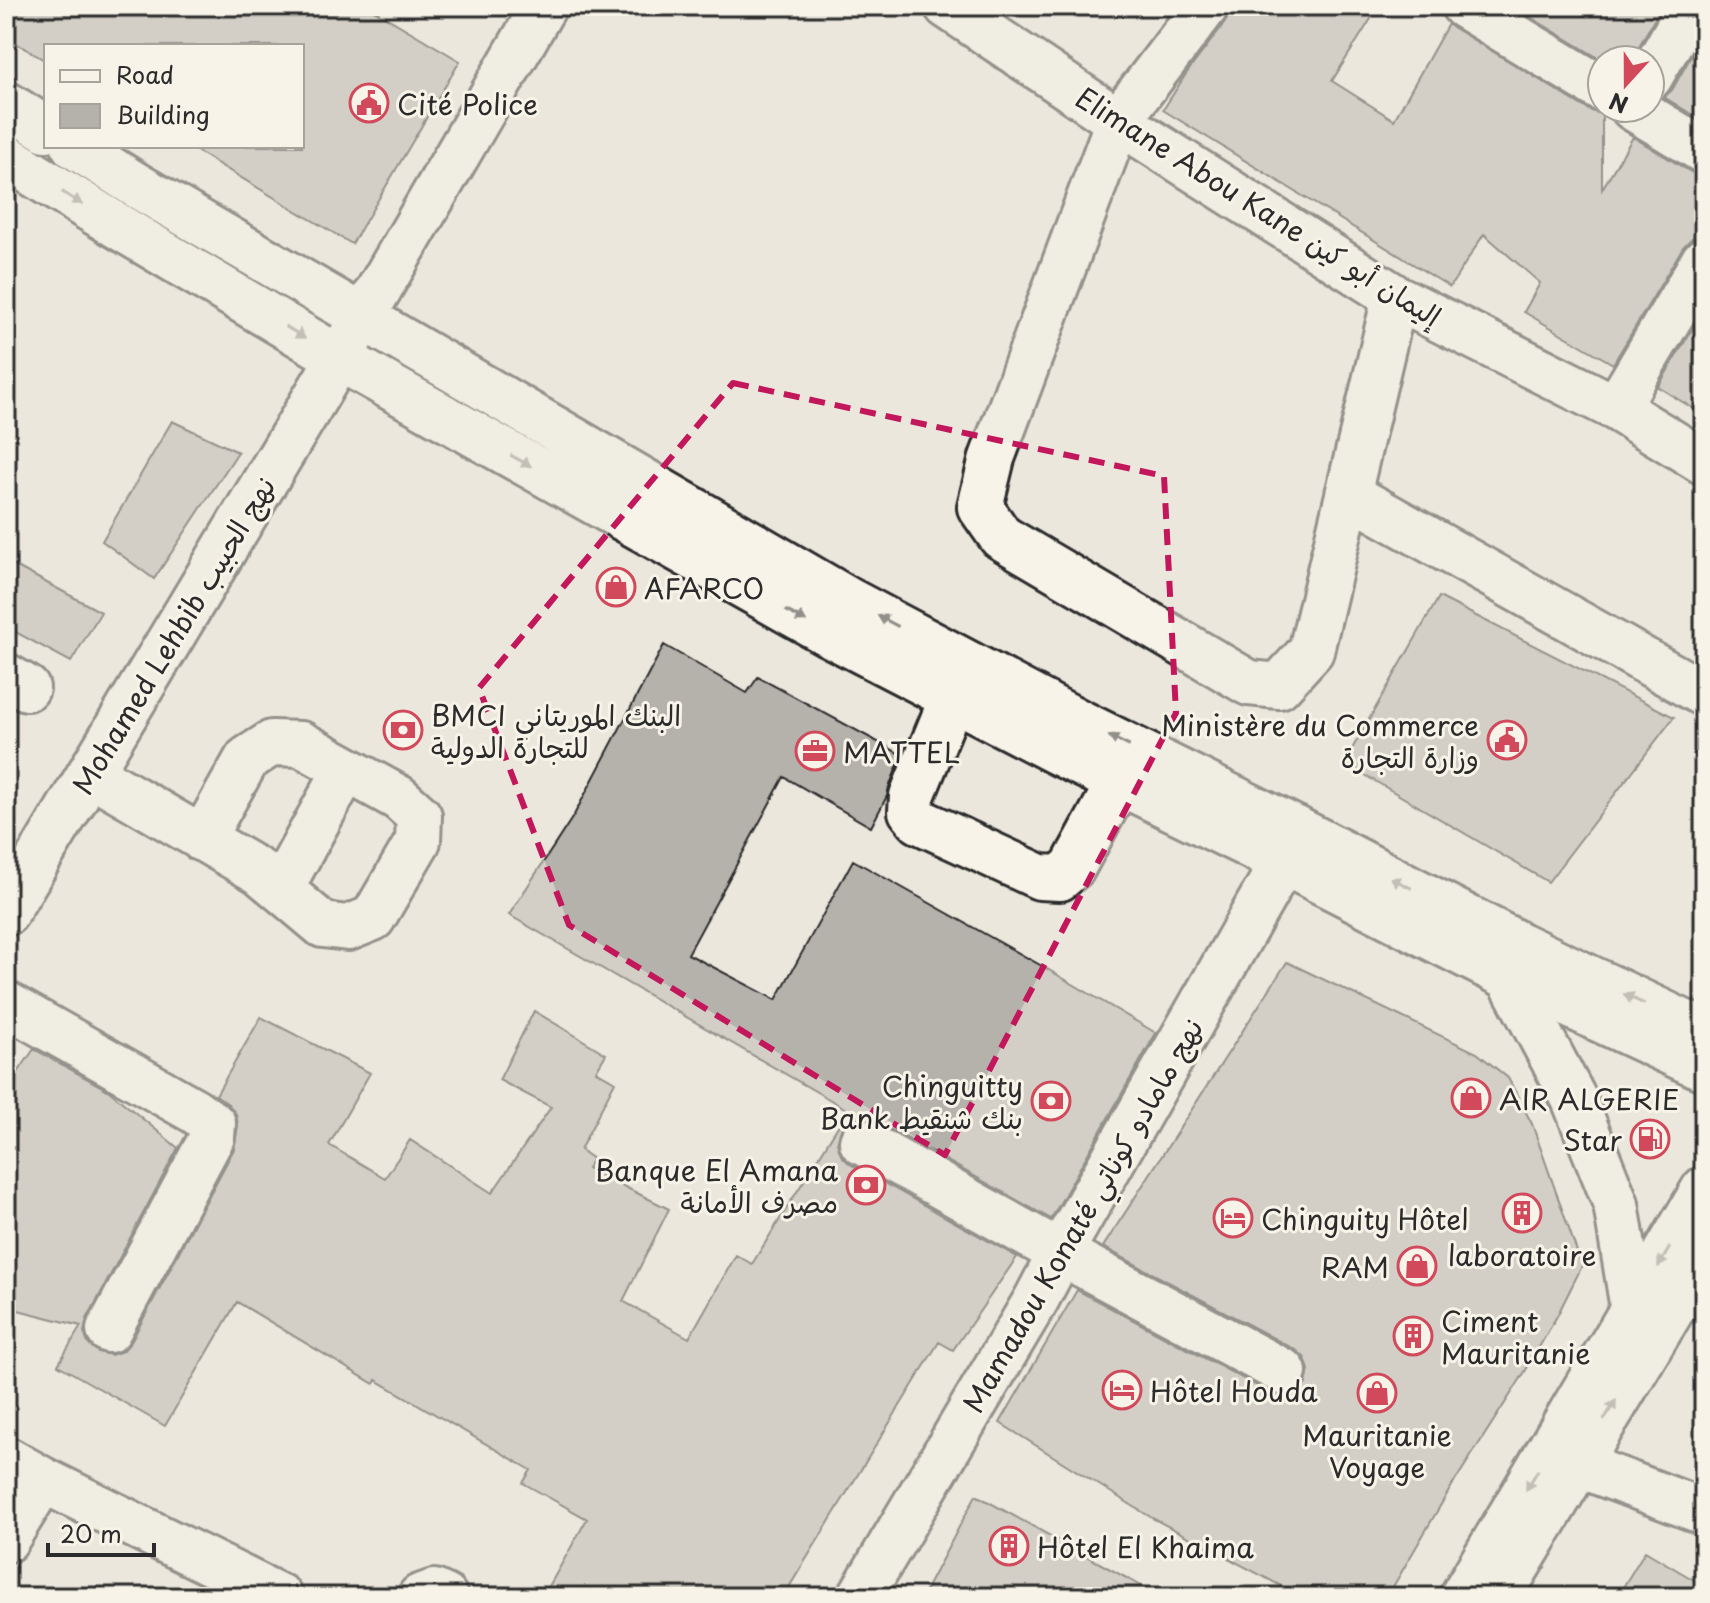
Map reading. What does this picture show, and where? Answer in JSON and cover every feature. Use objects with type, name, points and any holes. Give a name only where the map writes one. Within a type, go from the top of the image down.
[{"type":"main road","points":[[362,317],[544,6]]},
{"type":"main road","name":"Elimane Abou Kane إليمان أبو كين","points":[[947,6],[1118,121],[1395,297],[1616,408],[1704,462]]},
{"type":"main road","points":[[1206,6],[1118,121],[992,458],[980,507],[1001,537],[1249,683],[1279,686],[1311,651],[1395,297]]},
{"type":"main road","points":[[1464,6],[1586,79]]},
{"type":"main road","points":[[1666,49],[1691,6]]},
{"type":"main road","points":[[6,104],[44,128]]},
{"type":"main road","points":[[1659,124],[1704,151]]},
{"type":"main road","points":[[77,148],[850,601],[1079,722],[1509,977],[1704,1068]]},
{"type":"main road","points":[[6,157],[339,358],[827,633],[952,698],[1119,782],[1290,846],[1520,945],[1704,1032]]},
{"type":"main road","points":[[1616,408],[1704,260]]},
{"type":"main road","name":"Mohamed Lehbib نهج الحبيب","points":[[6,913],[362,317]]},
{"type":"main road","points":[[1348,494],[1704,694]]},
{"type":"main road","points":[[952,698],[912,796],[911,811],[919,821],[1040,877],[1060,878],[1073,867],[1119,782]]},
{"type":"main road","points":[[90,773],[202,839],[260,872],[323,925],[348,928],[373,918],[418,841],[419,816],[399,798],[301,744],[272,743],[247,759],[202,839]]},
{"type":"main road","points":[[281,888],[346,769]]},
{"type":"main road","name":"Mamadou Konaté نهج مامادو كوناتي","points":[[860,1597],[1036,1300],[1290,846]]},
{"type":"main road","points":[[1509,977],[1574,1099],[1616,1204],[1633,1309]]},
{"type":"main road","points":[[6,1004],[213,1124],[212,1137],[109,1330]]},
{"type":"main road","points":[[862,1142],[1284,1372]]},
{"type":"main road","points":[[1462,1597],[1704,1189]]},
{"type":"main road","points":[[1499,1597],[1704,1256]]},
{"type":"main road","points":[[6,1459],[280,1597]]},
{"type":"main road","points":[[1577,1464],[1704,1512]]},
{"type":"main road","points":[[6,1540],[43,1480]]},
{"type":"main road","points":[[420,1597],[434,1592],[445,1597]]},
{"type":"highlighted area","points":[[733,383],[1164,476],[1176,713],[945,1155],[569,925],[479,688]]},
{"type":"building","name":"Cité Police","points":[[6,6],[367,6],[460,61],[352,244],[191,148],[304,148],[304,44],[44,44],[44,60],[6,37]]},
{"type":"building","points":[[1230,6],[1379,6],[1332,81],[1394,120],[1448,24],[1586,108],[1586,124],[1602,124],[1602,189],[1633,137],[1691,172],[1704,176],[1704,235],[1692,238],[1683,247],[1613,364],[1524,312],[1540,283],[1484,234],[1450,287],[1163,110],[1226,21]]},
{"type":"building","points":[[1512,6],[1662,6],[1640,44],[1586,44],[1586,50]]},
{"type":"building","points":[[1704,33],[1704,122],[1666,98]]},
{"type":"building","points":[[1704,309],[1704,415],[1658,387]]},
{"type":"building","points":[[172,421],[238,452],[154,579],[102,541]]},
{"type":"building","points":[[6,561],[101,612],[71,662],[6,627]]},
{"type":"building","name":"Ministère du Commerce وزارة التجارة","points":[[1439,597],[1674,717],[1548,882],[1344,763]]},
{"type":"building","points":[[664,645],[747,693],[758,677],[902,755],[887,796],[871,827],[784,777],[688,954],[776,1000],[853,860],[1156,1033],[1051,1219],[874,1120],[861,1117],[849,1121],[841,1129],[837,1143],[841,1155],[850,1164],[1017,1257],[953,1350],[939,1342],[783,1597],[543,1597],[587,1519],[523,1483],[531,1470],[376,1380],[374,1384],[237,1302],[165,1426],[58,1365],[81,1326],[6,1307],[6,1090],[34,1049],[109,1091],[178,1148],[87,1319],[84,1332],[88,1344],[98,1352],[111,1355],[123,1351],[131,1342],[234,1149],[238,1126],[236,1114],[216,1095],[261,1017],[370,1073],[329,1145],[385,1178],[410,1140],[492,1193],[551,1107],[499,1080],[534,1011],[606,1054],[596,1071],[615,1082],[580,1150],[593,1159],[587,1168],[669,1209],[623,1301],[689,1338],[736,1255],[752,1264],[848,1110],[509,915],[574,815]]},
{"type":"building","points":[[1287,962],[1477,1053],[1508,1078],[1532,1124],[1582,1266],[1523,1375],[1450,1489],[1387,1597],[1302,1597],[1152,1518],[1000,1423],[1077,1290],[1272,1394],[1286,1397],[1298,1393],[1306,1384],[1309,1370],[1305,1358],[1296,1350],[1103,1247]]},
{"type":"building","name":"Hôtel El Khaima","points":[[976,1495],[1161,1597],[922,1597]]},
{"type":"building","points":[[1645,1551],[1704,1586],[1704,1597],[1617,1597]]},
{"type":"place","name":"Cité Police","points":[[369,103]]},
{"type":"place","name":"AFARCO","points":[[616,587]]},
{"type":"place","name":"BMCI البنك الموريتاني للتجارة الدولية","points":[[403,730]]},
{"type":"place","name":"Ministère du Commerce وزارة التجارة","points":[[1507,740]]},
{"type":"place","name":"MATTEL","points":[[815,751]]},
{"type":"place","name":"AIR ALGERIE","points":[[1471,1098]]},
{"type":"place","name":"Chinguitty Bank بنك شنقيط","points":[[1051,1101]]},
{"type":"place","name":"Star","points":[[1650,1139]]},
{"type":"place","name":"Banque El Amana مصرف الأمانة","points":[[866,1185]]},
{"type":"place","name":"laboratoire","points":[[1522,1213]]},
{"type":"place","name":"Chinguity Hôtel","points":[[1233,1218]]},
{"type":"place","name":"RAM","points":[[1417,1266]]},
{"type":"place","name":"Ciment Mauritanie","points":[[1413,1336]]},
{"type":"place","name":"Hôtel Houda","points":[[1122,1390]]},
{"type":"place","name":"Mauritanie Voyage","points":[[1377,1393]]},
{"type":"place","name":"Hôtel El Khaima","points":[[1009,1546]]}]
